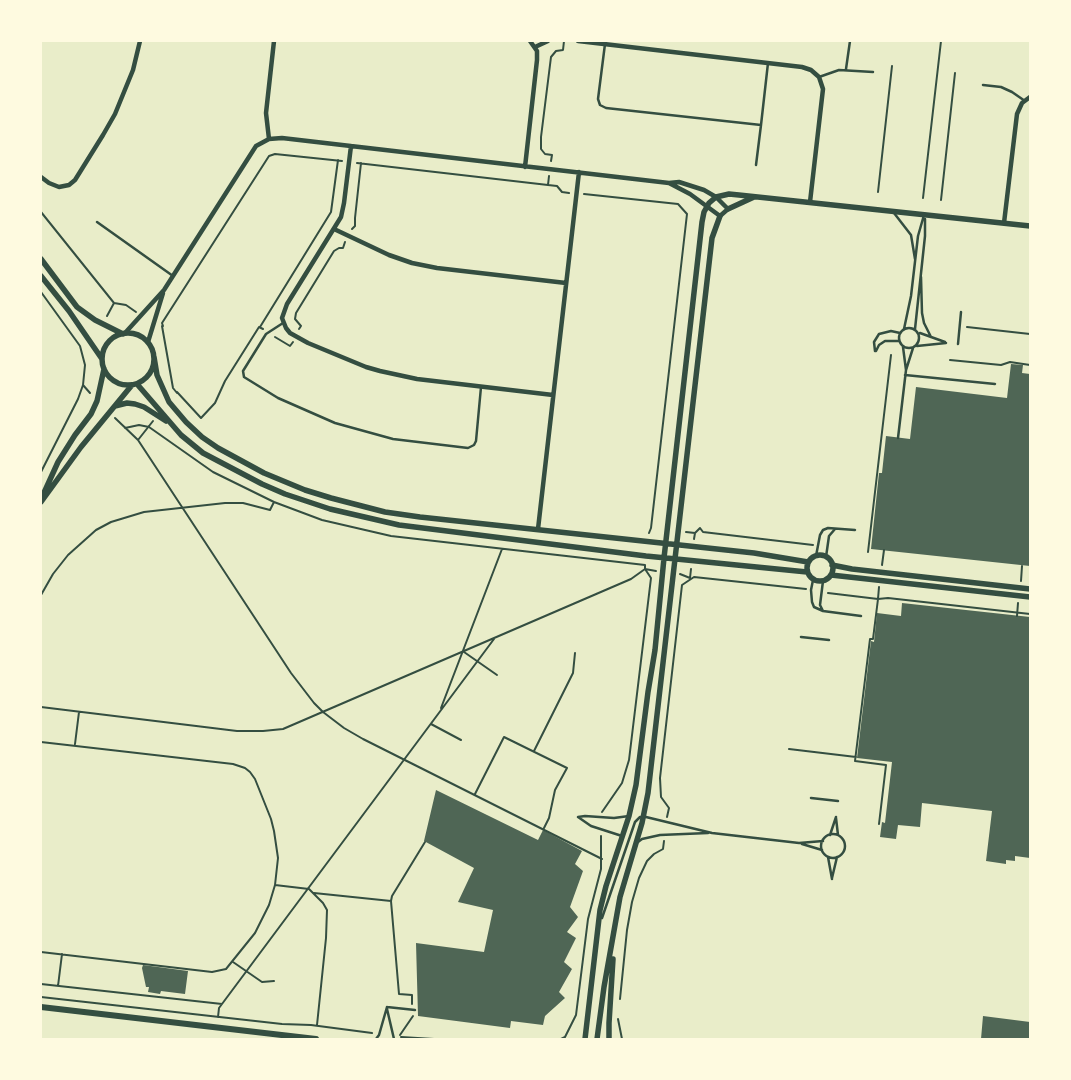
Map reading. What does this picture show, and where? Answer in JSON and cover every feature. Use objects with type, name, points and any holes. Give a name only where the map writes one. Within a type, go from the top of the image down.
[{"type":"main road","points":[[41,1006],[316,1039]]},
{"type":"street","points":[[41,177],[59,187],[75,180],[115,114],[132,70],[140,41]]},
{"type":"street","points":[[269,139],[266,113],[274,41]]},
{"type":"street","points":[[525,167],[537,62],[537,52],[530,41]]},
{"type":"street","points":[[535,47],[548,41]]},
{"type":"street","points":[[578,41],[808,68],[820,77],[823,89],[810,202]]},
{"type":"street","points":[[1004,223],[1017,114],[1019,107],[1030,97]]},
{"type":"street","points":[[102,360],[108,343],[124,333],[164,290],[250,154],[256,146],[269,139],[282,138],[669,183],[679,182],[704,190],[716,197],[728,209]]},
{"type":"street","points":[[350,146],[341,217],[283,312],[284,323],[290,332],[308,343],[366,367],[417,379],[554,395]]},
{"type":"street","points":[[536,541],[579,172]]},
{"type":"street","points":[[669,183],[690,194],[720,216]]},
{"type":"street","points":[[585,1039],[597,931],[606,886],[629,816],[636,785],[655,650],[665,544],[702,222],[707,207],[716,197],[728,194],[1030,226]]},
{"type":"street","points":[[597,1039],[604,986],[620,897],[643,818],[648,793],[712,238],[720,216],[728,209],[754,197]]},
{"type":"street","points":[[334,229],[389,255],[412,263],[437,268],[566,283]]},
{"type":"street","points":[[41,259],[77,307],[95,320],[124,333],[142,337],[148,342],[154,357],[157,376],[169,402],[202,437],[264,473],[305,490],[385,512],[754,553],[808,562],[816,556],[826,557],[832,565],[852,569],[1030,589]]},
{"type":"street","points":[[41,276],[69,311],[102,360],[104,369],[109,377],[124,385],[135,384],[144,380],[150,374],[154,366],[154,357]]},
{"type":"street","points":[[148,342],[164,290]]},
{"type":"street","points":[[41,500],[58,462],[98,401],[104,369]]},
{"type":"street","points":[[41,500],[81,447],[135,384]]},
{"type":"street","points":[[135,384],[191,444],[211,457],[262,484],[308,502],[355,516],[392,524],[664,558],[807,572]]},
{"type":"street","points":[[115,406],[127,403],[135,404],[144,407],[170,423]]},
{"type":"street","points":[[808,562],[807,572],[813,580],[823,581],[831,574],[832,565]]},
{"type":"street","points":[[831,574],[1030,597]]},
{"type":"street","points":[[610,1039],[609,1023],[614,937]]},
{"type":"street","points":[[580,1039],[586,1028]]},
{"type":"lane","points":[[846,69],[850,41]]},
{"type":"lane","points":[[605,44],[598,95],[598,103],[602,107],[761,126]]},
{"type":"lane","points":[[756,165],[768,63]]},
{"type":"lane","points":[[820,77],[846,69],[873,72]]},
{"type":"lane","points":[[983,85],[1002,87],[1025,101]]},
{"type":"lane","points":[[892,211],[911,235],[915,263]]},
{"type":"lane","points":[[906,370],[904,347],[899,341],[908,313],[918,236],[925,215]]},
{"type":"lane","points":[[898,438],[906,370],[915,347],[920,340],[915,329],[920,268],[925,236],[925,215]]},
{"type":"lane","points":[[97,222],[174,276]]},
{"type":"lane","points":[[920,268],[922,313],[931,337]]},
{"type":"lane","points":[[958,344],[961,312]]},
{"type":"lane","points":[[284,323],[266,334],[243,371],[244,377],[278,398],[335,423],[393,439],[468,448],[474,445],[476,441],[481,387]]},
{"type":"lane","points":[[904,329],[915,329]]},
{"type":"lane","points":[[899,341],[885,341],[879,345],[876,351],[874,342],[879,334],[900,333]]},
{"type":"lane","points":[[904,347],[946,343],[918,333]]},
{"type":"lane","points":[[905,375],[995,384]]},
{"type":"lane","points":[[826,557],[829,536],[836,528]]},
{"type":"lane","points":[[816,556],[823,530],[836,528],[855,530]]},
{"type":"lane","points":[[813,580],[812,602],[814,607],[822,611],[861,616]]},
{"type":"lane","points":[[822,611],[820,606],[823,581]]},
{"type":"lane","points":[[801,637],[830,640]]},
{"type":"lane","points":[[811,798],[838,801]]},
{"type":"lane","points":[[623,836],[584,822],[578,817],[629,816]]},
{"type":"lane","points":[[798,843],[823,841],[830,835],[836,817],[838,836]]},
{"type":"lane","points":[[597,931],[637,819],[643,818],[666,822],[712,833],[798,843],[822,850],[828,857],[832,879],[837,857]]},
{"type":"lane","points":[[636,844],[650,836],[712,833]]},
{"type":"lane","points":[[828,857],[837,857],[843,853],[845,845],[842,838],[830,835]]},
{"type":"lane","points":[[822,850],[823,841]]},
{"type":"lane","points":[[387,1007],[414,1010]]},
{"type":"lane","points":[[376,1039],[379,1036],[387,1007]]},
{"type":"lane","points":[[387,1007],[394,1039]]},
{"type":"path","points":[[548,185],[552,155],[545,154],[540,145],[551,57],[556,51],[563,50],[564,41]]},
{"type":"path","points":[[923,198],[941,41]]},
{"type":"path","points":[[878,192],[892,66]]},
{"type":"path","points":[[941,200],[955,73]]},
{"type":"path","points":[[163,326],[162,323],[268,156],[275,154],[338,160],[331,212],[259,327]]},
{"type":"path","points":[[361,163],[557,186],[562,192],[576,194],[602,195],[678,204],[687,214],[651,528],[647,541]]},
{"type":"path","points":[[41,292],[80,346],[85,365],[83,385],[78,399],[41,472]]},
{"type":"path","points":[[960,326],[1030,334]]},
{"type":"path","points":[[868,552],[891,355]]},
{"type":"path","points":[[950,360],[1001,365],[1010,362],[1030,365]]},
{"type":"path","points":[[83,385],[98,401]]},
{"type":"path","points":[[110,413],[138,440],[291,673],[323,712],[350,732],[544,828],[602,859]]},
{"type":"path","points":[[41,595],[53,574],[68,555],[96,530],[124,516],[144,512],[234,503],[243,503],[270,510],[274,502]]},
{"type":"path","points":[[678,531],[694,533],[700,528],[703,532],[818,545]]},
{"type":"path","points":[[440,710],[502,549]]},
{"type":"path","points":[[41,707],[237,731],[283,729],[631,579],[644,569],[651,578],[627,768],[622,783],[603,809],[601,818]]},
{"type":"path","points":[[666,822],[669,808],[661,797],[660,778],[682,584],[694,577],[812,590]]},
{"type":"path","points":[[822,592],[878,599],[873,639],[870,638],[855,761],[886,765],[879,824]]},
{"type":"path","points":[[888,598],[1030,614]]},
{"type":"path","points":[[218,1017],[219,1008],[246,971],[496,637]]},
{"type":"path","points":[[463,652],[497,675]]},
{"type":"path","points":[[534,752],[573,673],[575,653]]},
{"type":"path","points":[[75,745],[79,712]]},
{"type":"path","points":[[430,724],[461,740]]},
{"type":"path","points":[[475,795],[504,737],[567,768],[555,790],[549,818],[544,828]]},
{"type":"path","points":[[41,742],[233,764],[245,768],[255,779],[274,831],[278,858],[275,885],[262,921],[255,933],[226,969],[212,972],[41,952]]},
{"type":"path","points":[[789,749],[856,757]]},
{"type":"path","points":[[562,1039],[576,1015],[584,943],[602,859],[601,829]]},
{"type":"path","points":[[619,1007],[627,930],[632,902],[639,878],[647,861],[663,849],[664,835]]},
{"type":"path","points":[[425,842],[392,896],[391,901],[399,994],[412,996],[414,1010],[413,1017],[399,1037],[434,1039]]},
{"type":"path","points":[[275,885],[309,889],[323,903],[328,915],[316,1026]]},
{"type":"path","points":[[314,893],[391,901]]},
{"type":"path","points":[[58,986],[62,954]]},
{"type":"path","points":[[233,962],[262,982],[274,981]]},
{"type":"path","points":[[41,984],[222,1004]]},
{"type":"path","points":[[41,996],[282,1024],[316,1026],[379,1036]]},
{"type":"path","points":[[618,1016],[622,1039]]},
{"type":"building","points":[[1011,364],[1023,365],[1022,373],[1030,374],[1030,566],[871,549],[879,473],[882,473],[886,436],[910,439],[916,387],[1007,398]]},
{"type":"building","points":[[902,603],[1030,617],[1030,858],[1015,856],[1015,861],[1006,860],[1006,864],[986,861],[992,811],[922,803],[920,827],[898,825],[896,839],[880,837],[882,822],[885,823],[892,762],[857,758],[871,641],[874,642],[877,613],[901,616]]},
{"type":"building","points":[[436,790],[538,840],[543,830],[582,851],[575,864],[583,871],[570,907],[578,917],[567,932],[576,938],[564,962],[572,969],[559,992],[565,998],[545,1016],[543,1025],[511,1021],[510,1028],[418,1016],[416,943],[484,952],[493,910],[458,902],[474,868],[424,841]]},
{"type":"building","points":[[143,965],[188,971],[185,994],[161,991],[160,994],[148,992],[149,987],[146,987]]},
{"type":"building","points":[[983,1016],[1030,1022],[1030,1039],[981,1039]]}]
